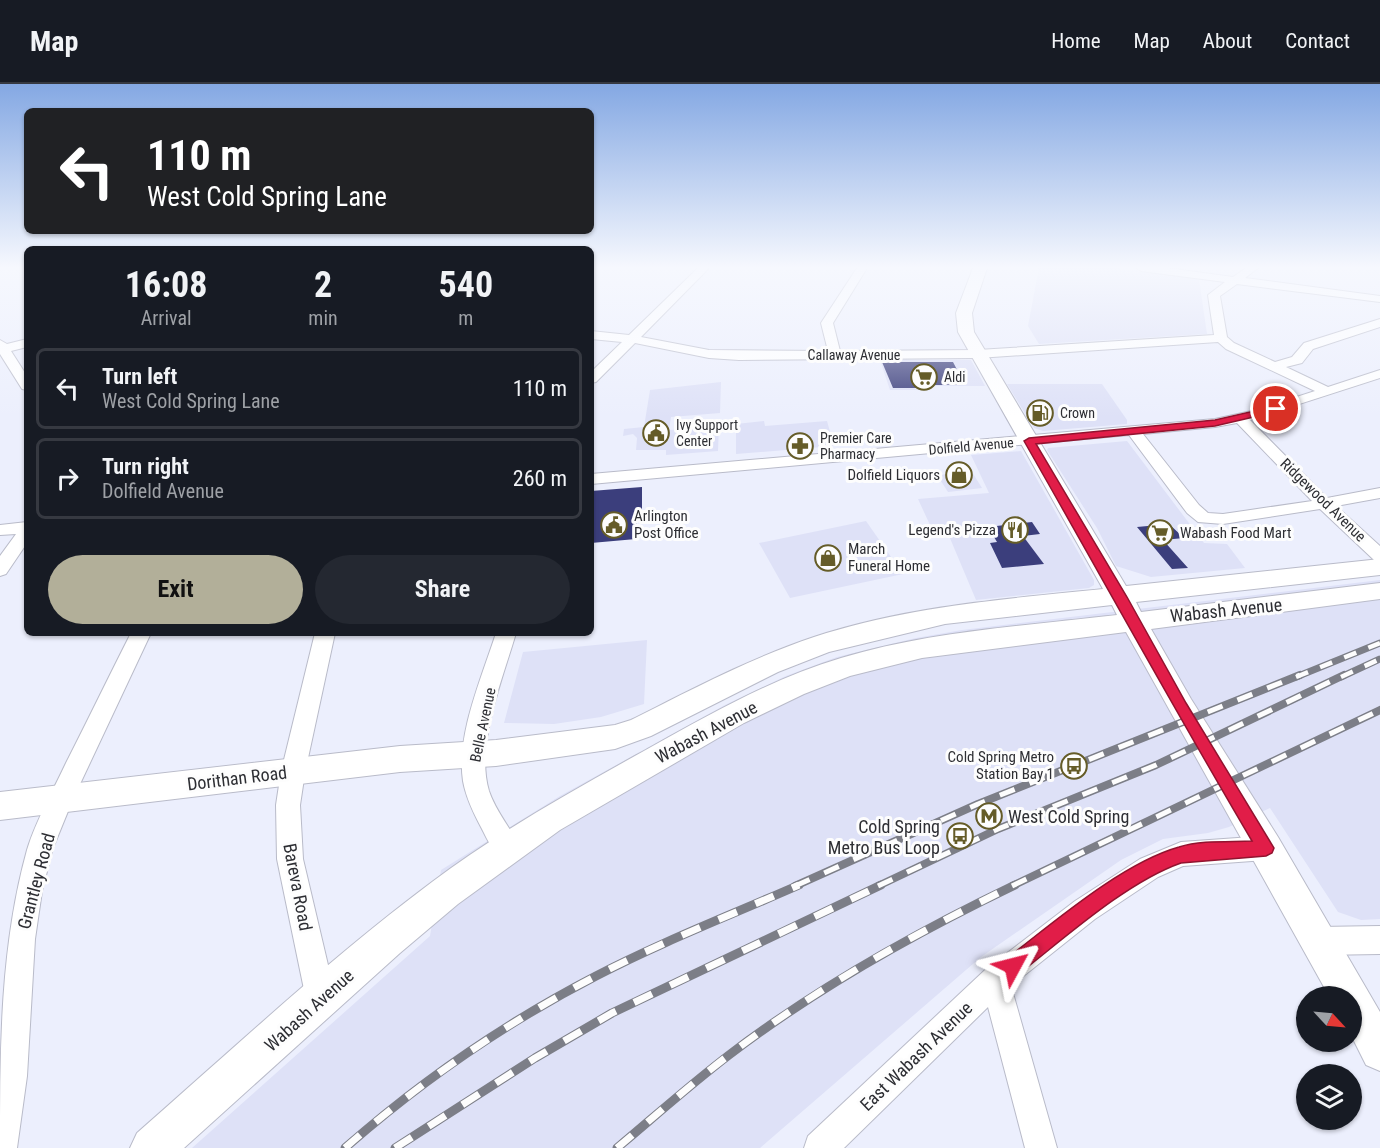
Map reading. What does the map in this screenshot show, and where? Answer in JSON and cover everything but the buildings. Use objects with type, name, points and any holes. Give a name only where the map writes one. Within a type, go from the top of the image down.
[{"type":"main road","points":[[965,318],[966,332],[978,354],[1344,986]]},
{"type":"main road","name":"Wabash Avenue","points":[[152,1148],[425,909],[507,848],[549,820],[734,716],[794,686],[845,668],[922,648],[1127,608],[1380,567]]},
{"type":"main road","name":"Wabash Avenue","points":[[474,755],[615,737],[641,728],[768,665],[822,644],[945,615],[1127,608],[1380,591]]},
{"type":"main road","name":"Dorithan Road","points":[[0,806],[400,759],[474,755]]},
{"type":"main road","points":[[1362,1018],[1380,1051]]},
{"type":"street","points":[[594,376],[654,318]]},
{"type":"street","points":[[831,318],[828,323],[836,355]]},
{"type":"street","points":[[1218,318],[1221,338],[1230,346],[1328,392]]},
{"type":"street","points":[[1274,367],[1297,360],[1308,346],[1380,323]]},
{"type":"street","name":"Callaway Avenue","points":[[594,328],[632,339]]},
{"type":"street","name":"Callaway Avenue","points":[[594,335],[632,339],[726,355],[978,354],[1221,338]]},
{"type":"street","points":[[24,344],[1,348],[24,382]]},
{"type":"street","name":"Dolfield Avenue","points":[[594,479],[1134,432],[1241,419],[1380,374]]},
{"type":"street","points":[[1362,380],[1380,388]]},
{"type":"street","name":"Ridgewood Avenue","points":[[1241,419],[1380,556]]},
{"type":"street","points":[[1134,432],[1193,509],[1204,518],[1223,519],[1326,505],[1380,493]]},
{"type":"street","points":[[0,530],[24,529]]},
{"type":"street","points":[[0,570],[24,534]]},
{"type":"street","name":"Grantley Road","points":[[1,1148],[10,1076],[21,939],[40,848],[61,799],[140,636]]},
{"type":"street","name":"Bareva Road","points":[[321,999],[290,859],[288,805],[293,772],[325,636]]},
{"type":"street","name":"Belle Avenue","points":[[505,636],[479,728],[474,755],[474,780],[480,800],[507,848]]},
{"type":"street","name":"East Wabash Avenue","points":[[820,1148],[995,980],[1085,910],[1160,862],[1181,854],[1266,848]]},
{"type":"street","points":[[1319,941],[1380,940]]},
{"type":"street","points":[[995,980],[1041,1148]]},
{"type":"shaded area","points":[[1030,318],[1205,318],[1207,334],[1039,344],[1028,326]]},
{"type":"shaded area","name":"Aldi","points":[[880,360],[971,360],[985,386],[924,386],[925,390],[890,390]]},
{"type":"shaded area","points":[[721,382],[720,413],[671,417],[669,430],[695,429],[696,425],[719,424],[718,451],[666,455],[666,450],[636,450],[637,438],[633,434],[623,436],[624,429],[644,427],[650,390]]},
{"type":"shaded area","points":[[1007,384],[1102,384],[1127,420],[1127,424],[1043,431],[1034,428]]},
{"type":"shaded area","points":[[764,421],[765,426],[827,421],[834,446],[736,454],[736,424]]},
{"type":"shaded area","points":[[1127,441],[1204,543],[1227,544],[1245,568],[1151,577],[1116,566],[1097,528],[1047,450],[1048,448]]},
{"type":"shaded area","points":[[1021,451],[1094,580],[1094,585],[1089,588],[976,600],[944,524],[930,525],[918,499],[989,493],[971,455]]},
{"type":"shaded area","points":[[972,472],[982,488],[948,492],[937,475]]},
{"type":"shaded area","points":[[866,521],[903,574],[790,598],[759,543]]},
{"type":"shaded area","points":[[1380,580],[1380,919],[1361,920],[1338,912],[1270,808],[1229,827],[1208,833],[1163,839],[1121,860],[981,957],[760,1148],[192,1148],[430,936],[441,870],[560,796],[725,705],[786,676],[837,657],[916,638],[962,630]]},
{"type":"shaded area","points":[[647,640],[644,704],[601,717],[554,724],[504,723],[523,652]]},
{"type":"railway","points":[[1296,677],[1380,643]]},
{"type":"railway","points":[[1341,677],[1380,659]]},
{"type":"railway","points":[[795,886],[978,804],[1300,675]]},
{"type":"railway","points":[[878,886],[998,829],[1156,765],[1344,675]]},
{"type":"railway","points":[[1012,886],[1380,710]]},
{"type":"railway","points":[[345,1148],[434,1077],[530,1013],[596,976],[646,952],[799,885]]},
{"type":"railway","points":[[395,1148],[535,1058],[612,1013],[881,885]]},
{"type":"railway","points":[[617,1148],[715,1066],[797,1006],[904,942],[1015,885]]},
{"type":"place","name":"Aldi","points":[[924,377]]},
{"type":"place","name":"Crown","points":[[1040,413]]},
{"type":"place","name":"Ivy Support Center","points":[[656,433]]},
{"type":"place","name":"Premier Care Pharmacy","points":[[800,446]]},
{"type":"place","name":"Dolfield Liquors","points":[[959,475]]},
{"type":"place","name":"Arlington Post Office","points":[[614,525]]},
{"type":"place","name":"Legend's Pizza","points":[[1015,530]]},
{"type":"place","name":"Wabash Food Mart","points":[[1160,533]]},
{"type":"place","name":"March Funeral Home","points":[[828,558]]},
{"type":"place","name":"Cold Spring Metro Station Bay 1","points":[[1074,766]]},
{"type":"place","name":"West Cold Spring","points":[[989,816]]},
{"type":"place","name":"Cold Spring Metro Bus Loop","points":[[960,836]]},
{"type":"route","points":[[1013,966],[1085,910],[1165,860],[1181,854],[1266,848],[1181,707],[1029,441],[1215,423],[1241,419],[1276,409]]}]
